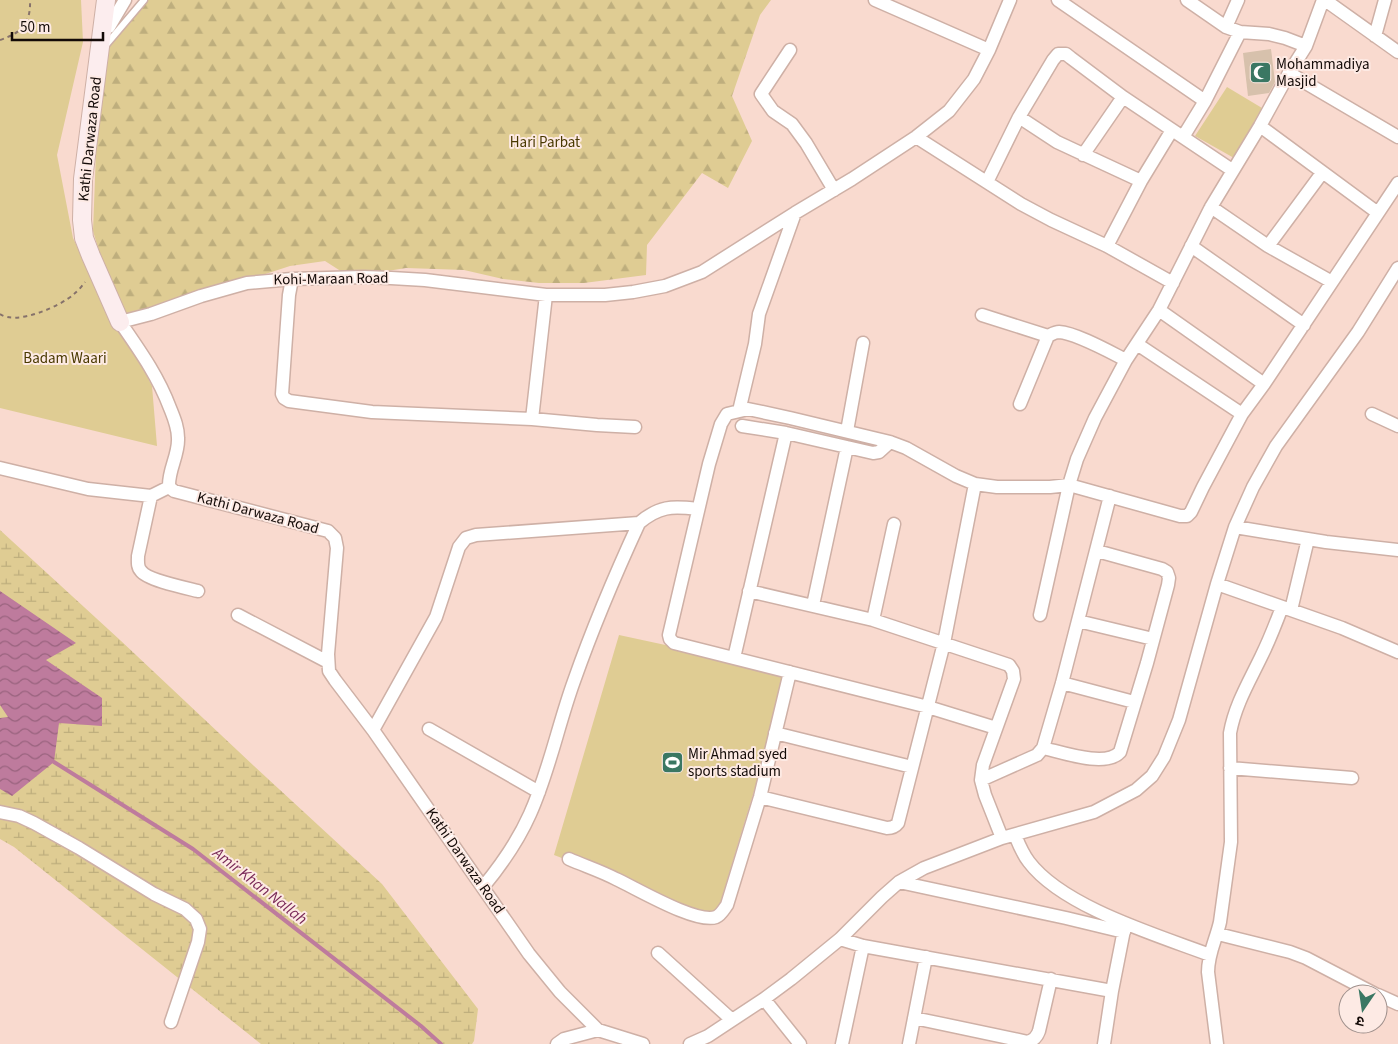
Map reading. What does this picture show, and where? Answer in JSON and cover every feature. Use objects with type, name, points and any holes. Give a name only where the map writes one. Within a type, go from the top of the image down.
[{"type":"street","name":"Kathi Darwaza Road","points":[[106,0],[83,179],[82,220],[84,238],[120,322],[163,388],[177,427],[178,440],[169,487],[174,491],[328,531],[335,538],[337,560],[328,662],[329,671],[373,730],[529,954],[560,992],[598,1030]]},
{"type":"street","points":[[109,26],[125,0]]},
{"type":"street","points":[[875,0],[989,50]]},
{"type":"street","name":"Kohi-Maraan Road","points":[[120,322],[247,283],[292,279],[363,277],[425,280],[546,295],[605,295],[665,286],[702,272],[916,137],[949,111],[974,79],[989,50],[1010,0]]},
{"type":"street","points":[[1058,0],[1204,101]]},
{"type":"street","points":[[1187,0],[1226,27],[1240,32],[1269,34],[1306,46]]},
{"type":"street","points":[[1226,27],[1238,0]]},
{"type":"street","points":[[1040,615],[1069,485],[1077,459],[1095,418],[1126,360],[1159,310],[1211,207],[1306,46],[1324,0],[1398,52]]},
{"type":"street","points":[[1375,36],[1386,0]]},
{"type":"street","points":[[1107,246],[1141,181],[1204,101],[1240,32]]},
{"type":"street","points":[[790,50],[761,94],[773,111],[792,124],[806,143],[834,190]]},
{"type":"street","points":[[987,182],[1019,117],[1058,54],[1066,54],[1122,97],[1232,170]]},
{"type":"street","points":[[1289,73],[1398,137]]},
{"type":"street","points":[[1083,155],[1122,97]]},
{"type":"street","points":[[1019,117],[1057,142],[1141,181]]},
{"type":"street","points":[[1260,126],[1378,213]]},
{"type":"street","points":[[916,137],[1021,204],[1107,246],[1173,283]]},
{"type":"street","points":[[1268,246],[1322,173]]},
{"type":"street","points":[[996,728],[928,707],[674,643],[670,639],[669,635],[708,464],[721,424],[727,414],[748,409],[890,442],[906,448],[956,476],[975,484],[997,487],[1069,485],[1180,516],[1187,516],[1191,512],[1242,414],[1398,183]]},
{"type":"street","points":[[1211,207],[1268,246],[1332,282]]},
{"type":"street","points":[[738,411],[755,344],[759,314],[795,214]]},
{"type":"street","points":[[1190,246],[1304,324]]},
{"type":"street","points":[[690,1044],[708,1036],[764,1000],[840,939],[899,882],[924,868],[1002,838],[1094,812],[1136,790],[1152,776],[1164,758],[1179,720],[1235,527],[1253,488],[1276,446],[1358,332],[1398,268]]},
{"type":"street","points":[[292,279],[289,295],[282,394],[289,402],[372,412],[532,419],[597,425],[635,426]]},
{"type":"street","points":[[532,419],[546,295]]},
{"type":"street","points":[[1159,310],[1264,384]]},
{"type":"street","points":[[982,315],[1048,336],[1058,332],[1069,334],[1126,360]]},
{"type":"street","points":[[1020,404],[1048,336]]},
{"type":"street","points":[[847,431],[863,343]]},
{"type":"street","points":[[1138,344],[1242,414]]},
{"type":"street","points":[[1372,414],[1398,426]]},
{"type":"street","points":[[742,426],[786,433],[847,448],[877,453],[890,442]]},
{"type":"street","points":[[734,658],[786,433]]},
{"type":"street","points":[[813,605],[847,448]]},
{"type":"street","points":[[0,468],[88,489],[151,496],[169,487]]},
{"type":"street","points":[[760,797],[887,828],[892,828],[898,823],[944,643],[975,484]]},
{"type":"street","points":[[151,496],[138,556],[138,566],[142,573],[152,578],[198,591]]},
{"type":"street","points":[[981,780],[1037,755],[1043,748],[1062,683],[1110,496]]},
{"type":"street","points":[[483,887],[499,868],[512,848],[530,814],[539,792],[573,682],[597,619],[639,524],[650,514],[664,508],[679,507],[697,510]]},
{"type":"street","points":[[373,730],[436,617],[459,547],[466,538],[476,535],[639,524]]},
{"type":"street","points":[[873,620],[894,524]]},
{"type":"street","points":[[1235,527],[1308,539],[1398,550]]},
{"type":"street","points":[[1217,1044],[1208,972],[1210,955],[1218,934],[1231,842],[1230,733],[1237,706],[1287,608],[1308,539]]},
{"type":"street","points":[[1043,748],[1098,759],[1116,757],[1120,752],[1168,585],[1169,578],[1167,572],[1162,569],[1096,551]]},
{"type":"street","points":[[1217,584],[1287,608],[1398,652]]},
{"type":"street","points":[[749,591],[873,620],[1009,665],[1013,671],[1014,679],[983,765],[981,780],[1002,838]]},
{"type":"street","points":[[238,615],[328,662]]},
{"type":"street","points":[[1078,621],[1153,639]]},
{"type":"street","points":[[569,859],[681,910],[703,917],[716,917],[727,905],[760,797],[790,672]]},
{"type":"street","points":[[1062,683],[1134,702]]},
{"type":"street","points":[[429,728],[539,792]]},
{"type":"street","points":[[776,733],[912,768]]},
{"type":"street","points":[[1230,768],[1352,778]]},
{"type":"street","points":[[0,812],[19,816],[34,823],[154,894],[185,908],[196,918],[200,929],[198,942],[171,1022]]},
{"type":"street","points":[[1015,835],[1020,850],[1030,864],[1061,891],[1125,927]]},
{"type":"street","points":[[899,882],[1066,918],[1125,927],[1210,955]]},
{"type":"street","points":[[1104,1044],[1112,990],[1125,927]]},
{"type":"street","points":[[1218,934],[1290,952],[1306,958],[1356,984]]},
{"type":"street","points":[[840,939],[863,946],[1112,990]]},
{"type":"street","points":[[842,1044],[863,946]]},
{"type":"street","points":[[658,953],[732,1020]]},
{"type":"street","points":[[909,1044],[926,957]]},
{"type":"street","points":[[914,1018],[979,1038],[1028,1042],[1037,1036],[1039,1031],[1051,980]]},
{"type":"street","points":[[764,1000],[795,1043]]},
{"type":"street","points":[[557,1044],[564,1039],[598,1030],[643,1044]]},
{"type":"lane","points":[[99,52],[144,0]]},
{"type":"path","points":[[0,40],[13,36],[25,26],[31,9],[30,0]]},
{"type":"path","points":[[0,314],[14,318],[32,315],[58,305],[74,294],[97,269]]},
{"type":"green space","name":"Badam Waari","points":[[0,0],[81,0],[83,42],[57,155],[73,238],[152,386],[157,446],[0,408]]},
{"type":"green space","name":"Hari Parbat","points":[[143,0],[771,0],[760,15],[732,96],[752,141],[728,188],[702,173],[647,245],[646,275],[584,283],[539,283],[503,279],[464,270],[406,268],[350,277],[325,261],[290,266],[120,322],[93,231],[100,45]]},
{"type":"green space","points":[[1227,87],[1262,108],[1234,158],[1195,136]]},
{"type":"green space","points":[[0,530],[382,884],[478,1009],[472,1044],[261,1044],[14,847],[0,839]]},
{"type":"green space","name":"Mir Ahmad syed sports stadium","points":[[619,635],[790,672],[716,917],[554,855]]},
{"type":"water","points":[[0,591],[76,643],[46,660],[102,698],[102,726],[59,723],[54,762],[12,796],[0,789],[0,718],[8,717],[0,705]]},
{"type":"building","name":"Mohammadiya Masjid","points":[[1271,49],[1275,82],[1269,93],[1248,96],[1243,53]]},
{"type":"waterway","name":"Amir Khan Nallah","points":[[54,762],[193,849],[421,1026],[441,1044]]},
{"type":"place","name":"Mohammadiya Masjid","points":[[1260,73]]},
{"type":"place","name":"Mir Ahmad syed sports stadium","points":[[672,763]]}]
